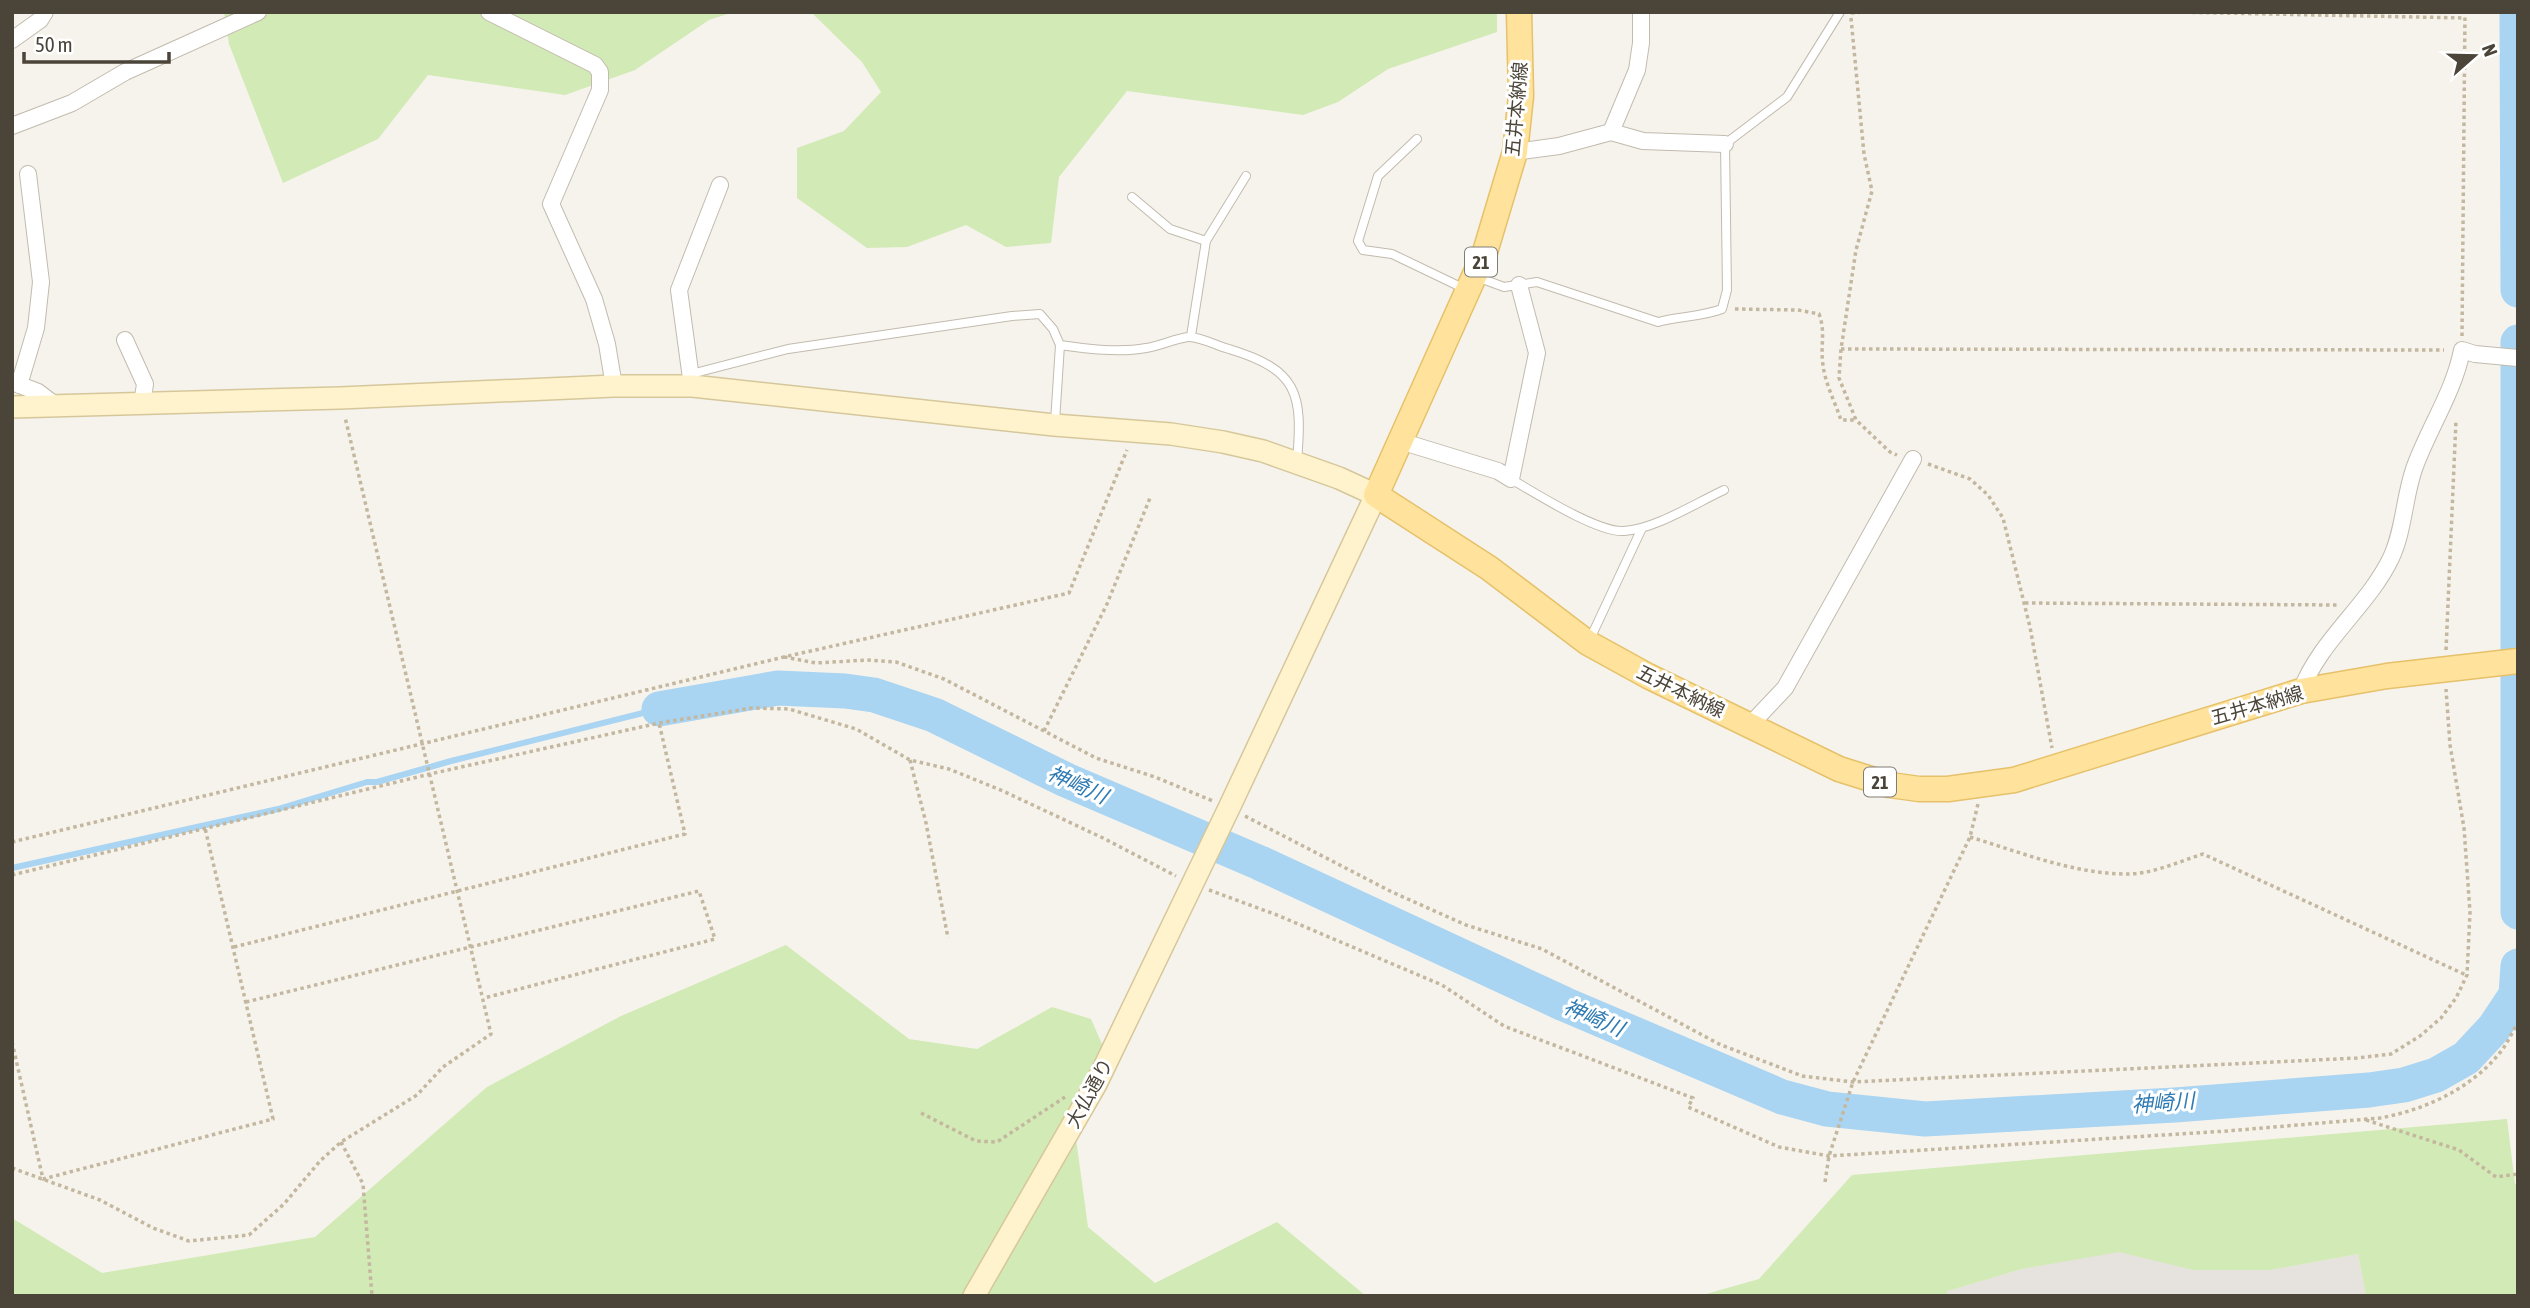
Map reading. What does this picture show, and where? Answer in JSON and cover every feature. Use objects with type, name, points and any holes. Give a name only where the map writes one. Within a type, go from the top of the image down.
[{"type":"main road","name":"五井本納線","points":[[1519,12],[1521,96],[1515,152],[1485,252],[1376,495],[1489,568],[1588,642],[1648,676],[1839,769],[1890,785],[1919,789],[1948,789],[2014,780],[2301,691],[2387,676],[2518,661]]},
{"type":"street","points":[[12,40],[40,20],[45,12]]},
{"type":"street","points":[[12,125],[72,103],[125,72],[258,12]]},
{"type":"street","points":[[489,12],[595,65],[600,72],[600,90],[551,204],[594,299],[607,344],[614,386]]},
{"type":"street","points":[[1611,132],[1637,70],[1641,43],[1641,12]]},
{"type":"street","points":[[1515,152],[1559,146],[1611,132],[1643,141],[1725,144]]},
{"type":"street","points":[[28,174],[41,282],[36,328],[16,383],[38,392],[55,405]]},
{"type":"street","points":[[691,380],[678,290],[720,185]]},
{"type":"street","points":[[1400,441],[1498,471],[1511,479],[1536,353],[1519,285]]},
{"type":"street","points":[[125,340],[145,384],[142,404]]},
{"type":"street","points":[[2301,691],[2310,668],[2361,605],[2392,557],[2407,505],[2413,470],[2459,368],[2469,352],[2518,358]]},
{"type":"street","points":[[12,407],[340,398],[691,380],[1054,425],[1223,442],[1263,451],[1339,478],[1376,495]]},
{"type":"street","points":[[1749,725],[1785,688],[1913,459]]},
{"type":"street","name":"大仏通り","points":[[974,1296],[1096,1084],[1376,495]]},
{"type":"lane","points":[[1417,139],[1378,176],[1358,241],[1363,250],[1392,254],[1471,283],[1504,287],[1537,282],[1658,322],[1675,317],[1706,315],[1723,309],[1727,290],[1725,144],[1787,97],[1840,12]]},
{"type":"lane","points":[[1191,337],[1206,241],[1246,176]]},
{"type":"lane","points":[[1132,197],[1170,229],[1206,241]]},
{"type":"lane","points":[[691,380],[788,349],[1040,314],[1053,329],[1060,345],[1054,425]]},
{"type":"lane","points":[[1060,345],[1145,348],[1191,337],[1270,365],[1287,379],[1296,398],[1299,417],[1297,464]]},
{"type":"lane","points":[[1511,479],[1574,515],[1620,532],[1642,528],[1724,490]]},
{"type":"lane","points":[[1588,642],[1642,528]]},
{"type":"path","points":[[1867,12],[1851,13],[1864,154],[1872,191],[1856,250],[1839,378],[1856,420],[1890,452],[1970,479],[1988,495],[2003,518],[2025,603],[2054,768]]},
{"type":"path","points":[[1841,349],[2469,352],[2465,15],[2171,12]]},
{"type":"path","points":[[1723,309],[1798,310],[1819,314],[1825,328],[1823,369],[1841,419],[1856,420]]},
{"type":"path","points":[[12,1168],[100,1200],[153,1228],[189,1241],[249,1235],[284,1205],[320,1161],[341,1142],[417,1095],[443,1067],[491,1034],[340,398]]},
{"type":"path","points":[[783,657],[816,663],[867,660],[896,662],[944,679],[1096,758],[1154,777],[1229,808],[1392,892],[1466,925],[1555,956],[1719,1044],[1802,1076],[1853,1082],[2357,1058],[2391,1054],[2420,1036],[2441,1018],[2456,998],[2467,975],[2470,912],[2464,828],[2450,745],[2445,669],[2457,409]]},
{"type":"path","points":[[12,842],[783,657],[1069,593],[1134,431]]},
{"type":"path","points":[[1044,731],[1107,604],[1150,498]]},
{"type":"path","points":[[2025,603],[2361,605]]},
{"type":"path","points":[[12,875],[430,774],[659,723],[752,708],[789,709],[856,729],[910,760],[948,769],[1003,791],[1193,884],[1277,915],[1442,985],[1504,1026],[1693,1098],[1688,1107],[1779,1147],[1829,1156],[2227,1131],[2404,1114],[2455,1090],[2474,1077],[2502,1050],[2518,1022]]},
{"type":"path","points":[[233,947],[685,834],[659,723]]},
{"type":"path","points":[[910,760],[926,823],[948,938]]},
{"type":"path","points":[[1825,1182],[1829,1156],[1853,1082],[1970,836],[1978,812],[1980,785]]},
{"type":"path","points":[[43,1180],[274,1119],[205,828]]},
{"type":"path","points":[[1970,836],[2067,867],[2126,875],[2162,868],[2203,854],[2467,975]]},
{"type":"path","points":[[246,1002],[699,891],[715,939],[483,998]]},
{"type":"path","points":[[12,1042],[43,1180]]},
{"type":"path","points":[[921,1113],[976,1141],[997,1142],[1065,1097]]},
{"type":"path","points":[[2364,1119],[2459,1150],[2496,1177],[2518,1174]]},
{"type":"path","points":[[341,1142],[363,1184],[372,1296]]},
{"type":"shaded area","points":[[2119,1251],[2193,1270],[2271,1270],[2358,1254],[2366,1296],[1946,1296],[1948,1291],[2022,1269]]},
{"type":"green space","points":[[224,12],[734,12],[709,20],[635,70],[565,95],[428,75],[378,139],[283,183],[229,44]]},
{"type":"green space","points":[[811,12],[1497,12],[1497,32],[1388,69],[1338,102],[1303,115],[1127,91],[1059,177],[1051,243],[1006,247],[966,225],[907,247],[867,248],[797,198],[797,148],[844,131],[881,92],[862,62]]},
{"type":"green space","points":[[786,945],[909,1039],[977,1049],[1052,1007],[1091,1019],[1105,1051],[1074,1124],[1088,1227],[1155,1283],[1277,1222],[1366,1296],[12,1296],[12,1218],[102,1273],[315,1237],[487,1087],[621,1016]]},
{"type":"green space","points":[[2507,1119],[2515,1184],[2518,1185],[2518,1296],[2366,1296],[2358,1254],[2271,1270],[2193,1270],[2119,1252],[2022,1269],[1948,1291],[1946,1296],[1699,1296],[1759,1279],[1852,1175]]},
{"type":"waterway","name":"神崎川","points":[[2517,12],[2518,290]]},
{"type":"waterway","name":"神崎川","points":[[2518,342],[2518,912]]},
{"type":"waterway","name":"神崎川","points":[[659,709],[778,688],[874,695],[934,715],[1066,780],[1260,863],[1564,1004],[1782,1097],[1827,1109],[1925,1119],[2175,1105],[2404,1085],[2436,1075],[2466,1058],[2494,1028],[2516,995],[2518,966]]},
{"type":"waterway","points":[[12,868],[278,809],[367,782],[377,782],[659,709]]}]
